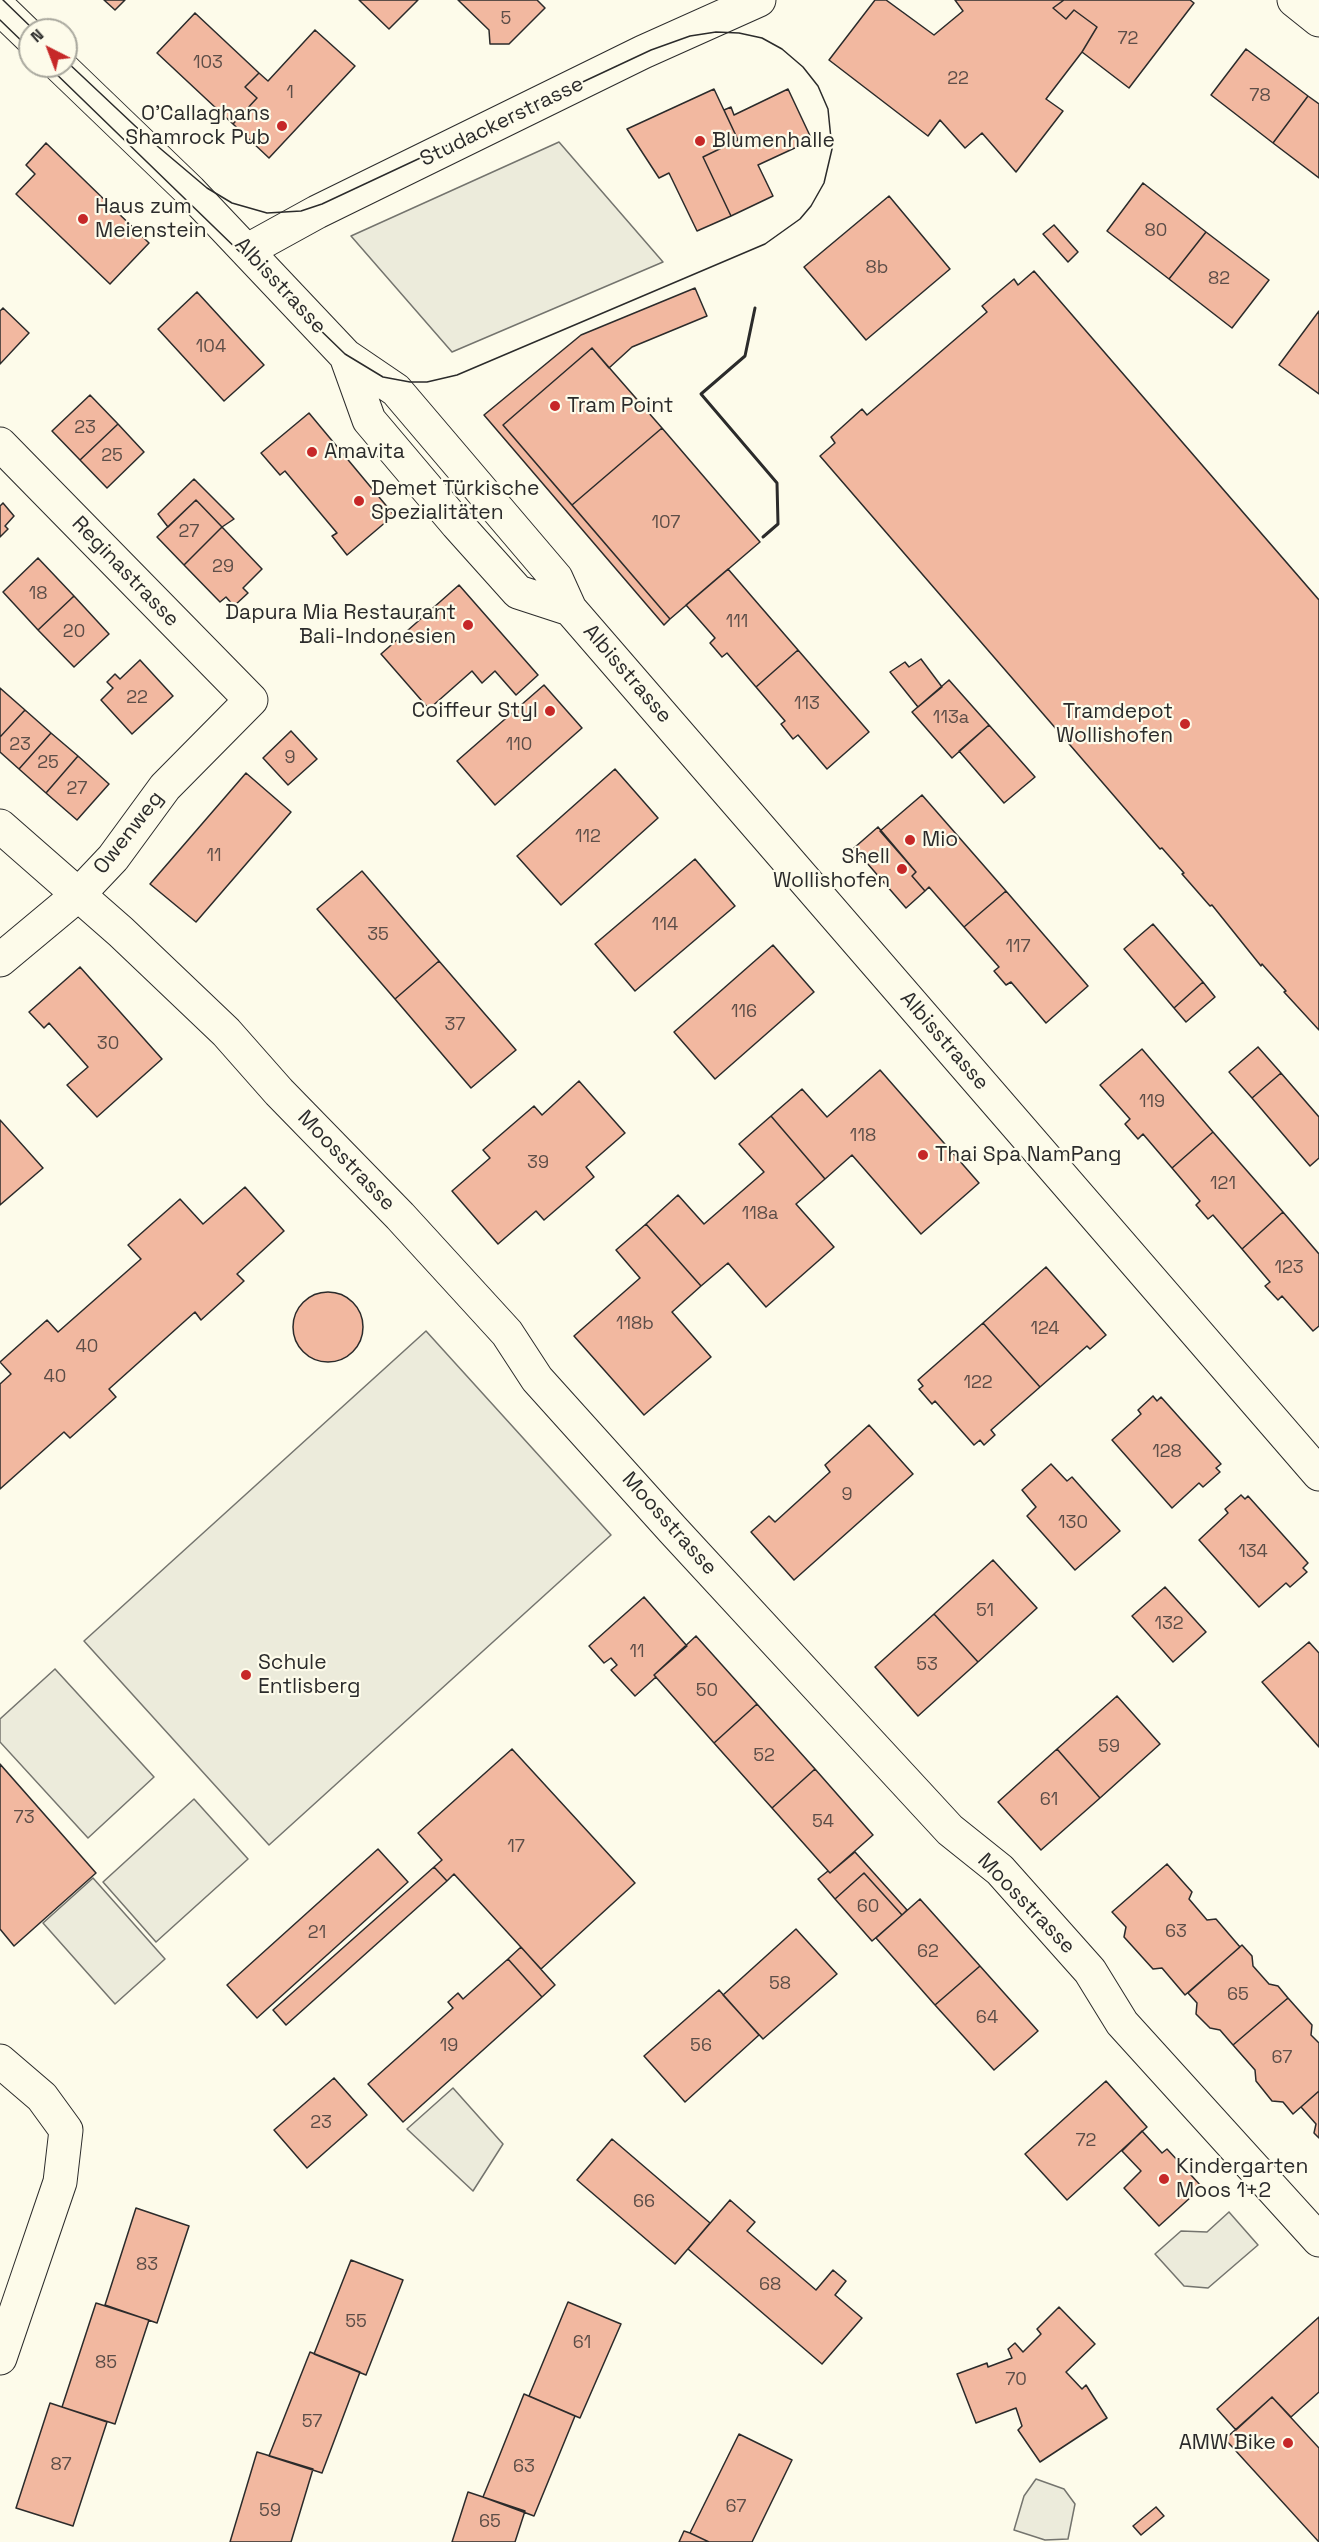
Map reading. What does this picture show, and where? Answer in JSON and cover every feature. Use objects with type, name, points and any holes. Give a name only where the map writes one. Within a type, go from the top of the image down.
[{"type":"street","name":"Studackerstrasse","points":[[248,250],[317,212],[643,52],[759,0]]},
{"type":"street","points":[[1294,0],[1319,20]]},
{"type":"street","points":[[0,8],[18,25]]},
{"type":"street","name":"Albisstrasse","points":[[72,78],[248,250],[346,356],[396,390],[556,578],[570,609],[1319,1474]]},
{"type":"street","name":"Reginastrasse","points":[[0,444],[251,700]]},
{"type":"street","name":"Owenweg","points":[[0,960],[78,895],[113,858],[165,787],[251,700]]},
{"type":"street","name":"Moosstrasse","points":[[0,826],[121,932],[226,1032],[279,1092],[408,1225],[507,1333],[537,1379],[673,1530],[950,1830],[1007,1878],[1090,1971],[1122,2023],[1319,2240]]},
{"type":"street","points":[[0,2061],[42,2097],[66,2130],[60,2182],[0,2358]]},
{"type":"shaded area","points":[[559,142],[663,262],[452,352],[351,236]]},
{"type":"shaded area","points":[[426,1331],[611,1535],[269,1845],[84,1641]]},
{"type":"shaded area","points":[[55,1669],[154,1777],[88,1838],[0,1742],[0,1719]]},
{"type":"shaded area","points":[[194,1799],[248,1859],[156,1942],[103,1882]]},
{"type":"shaded area","points":[[93,1878],[165,1959],[115,2004],[43,1923]]},
{"type":"shaded area","points":[[453,2088],[503,2144],[473,2191],[407,2129]]},
{"type":"shaded area","points":[[1229,2212],[1258,2245],[1208,2288],[1184,2286],[1155,2254],[1181,2231],[1207,2232]]},
{"type":"shaded area","points":[[1036,2479],[1064,2489],[1075,2504],[1068,2539],[1045,2540],[1014,2530],[1024,2496]]},
{"type":"building","points":[[104,0],[125,0],[115,10]]},
{"type":"building","points":[[359,0],[418,0],[389,29]]},
{"type":"building","points":[[458,0],[537,0],[545,8],[509,44],[490,44],[489,30]]},
{"type":"building","points":[[875,0],[886,0],[934,35],[963,11],[955,0],[1064,0],[1053,8],[1066,19],[1074,10],[1097,27],[1082,52],[1046,99],[1063,111],[1016,172],[982,133],[965,148],[940,120],[928,136],[829,60]]},
{"type":"building","points":[[1064,0],[1190,0],[1194,3],[1129,88],[1082,52],[1097,27],[1074,10],[1066,19],[1053,8]]},
{"type":"building","points":[[195,13],[259,73],[245,87],[257,98],[233,124],[157,53]]},
{"type":"building","points":[[315,30],[355,66],[269,158],[233,124],[257,98],[245,87],[259,73],[268,81]]},
{"type":"building","points":[[1246,49],[1308,96],[1273,143],[1211,95]]},
{"type":"building","points":[[714,89],[738,140],[703,157],[731,216],[697,231],[669,173],[659,178],[627,129]]},
{"type":"building","points":[[788,89],[812,140],[758,165],[773,196],[731,216],[703,157],[738,140],[724,110],[731,107],[734,115]]},
{"type":"building","points":[[1308,96],[1319,104],[1319,178],[1273,143]]},
{"type":"building","name":"Haus zum Meienstein","points":[[46,143],[149,243],[110,284],[16,194],[35,174],[26,165]]},
{"type":"building","points":[[1143,183],[1206,232],[1169,279],[1107,231]]},
{"type":"building","points":[[889,196],[950,269],[866,340],[804,267]]},
{"type":"building","points":[[1054,225],[1078,252],[1068,262],[1043,234]]},
{"type":"building","points":[[1206,232],[1269,280],[1232,328],[1169,279]]},
{"type":"building","name":"Tramdepot Wollishofen","points":[[1034,271],[1319,600],[1319,1030],[820,456],[835,443],[831,437],[862,409],[867,415],[987,312],[982,306],[1014,279],[1018,285]]},
{"type":"building","points":[[695,288],[707,316],[632,347],[609,368],[592,348],[503,425],[670,619],[664,625],[484,415],[581,335]]},
{"type":"building","points":[[197,292],[264,365],[224,401],[158,329]]},
{"type":"building","points":[[3,308],[29,333],[0,364],[0,311]]},
{"type":"building","points":[[1319,311],[1319,394],[1279,365]]},
{"type":"building","points":[[592,348],[662,428],[572,505],[503,425]]},
{"type":"building","points":[[90,395],[118,424],[80,460],[52,431]]},
{"type":"building","points":[[309,413],[394,515],[347,555],[332,536],[337,533],[285,471],[280,475],[261,453]]},
{"type":"building","points":[[118,424],[144,452],[107,488],[80,460]]},
{"type":"building","points":[[662,428],[760,542],[670,619],[572,505]]},
{"type":"building","points":[[194,479],[234,519],[222,527],[196,500],[168,527],[158,514]]},
{"type":"building","points":[[196,500],[222,527],[184,565],[157,537]]},
{"type":"building","points":[[3,503],[14,516],[5,526],[8,529],[0,537],[0,506]]},
{"type":"building","points":[[222,527],[262,569],[243,588],[248,593],[234,606],[226,597],[220,602],[184,565]]},
{"type":"building","points":[[38,558],[74,596],[38,630],[3,592]]},
{"type":"building","points":[[728,569],[798,650],[756,687],[727,653],[722,657],[710,643],[715,638],[686,605]]},
{"type":"building","points":[[459,585],[538,675],[516,695],[495,671],[482,683],[472,671],[429,709],[381,654]]},
{"type":"building","points":[[74,596],[109,634],[74,667],[38,630]]},
{"type":"building","points":[[798,650],[869,732],[827,769],[798,735],[793,739],[781,724],[785,721],[756,687]]},
{"type":"building","points":[[921,659],[942,687],[918,707],[890,672],[905,662],[909,667]]},
{"type":"building","points":[[140,660],[173,696],[132,734],[101,700],[113,688],[107,682],[115,674],[120,679]]},
{"type":"building","points":[[949,680],[989,725],[952,758],[912,712]]},
{"type":"building","points":[[544,685],[582,728],[495,805],[457,761]]},
{"type":"building","points":[[0,688],[25,710],[0,737]]},
{"type":"building","points":[[25,710],[51,733],[19,769],[0,752],[0,737]]},
{"type":"building","points":[[989,725],[1035,777],[1004,803],[959,751]]},
{"type":"building","points":[[291,731],[317,759],[288,785],[263,758]]},
{"type":"building","points":[[51,733],[78,756],[46,793],[19,769]]},
{"type":"building","points":[[78,756],[109,784],[77,820],[46,793]]},
{"type":"building","points":[[615,769],[658,818],[561,905],[517,856]]},
{"type":"building","points":[[246,773],[291,812],[196,922],[150,884]]},
{"type":"building","points":[[922,795],[1006,891],[964,927],[929,887],[925,891],[912,876],[916,872],[880,831]]},
{"type":"building","points":[[878,827],[916,872],[912,876],[925,891],[906,908],[854,848]]},
{"type":"building","points":[[695,859],[735,906],[635,991],[595,944]]},
{"type":"building","points":[[362,871],[439,961],[395,999],[317,909]]},
{"type":"building","points":[[1006,891],[1088,986],[1046,1023],[1011,982],[1006,985],[994,971],[999,967],[964,927]]},
{"type":"building","points":[[1153,924],[1203,982],[1174,1008],[1124,949]]},
{"type":"building","points":[[773,945],[814,992],[715,1079],[674,1032]]},
{"type":"building","points":[[439,961],[516,1050],[471,1088],[395,999]]},
{"type":"building","points":[[80,967],[162,1059],[97,1117],[67,1085],[88,1067],[49,1023],[44,1028],[29,1012]]},
{"type":"building","points":[[1203,982],[1215,997],[1186,1022],[1174,1008]]},
{"type":"building","points":[[1258,1047],[1281,1073],[1252,1098],[1229,1072]]},
{"type":"building","points":[[1142,1049],[1213,1132],[1172,1168],[1143,1134],[1138,1139],[1125,1124],[1130,1119],[1100,1085]]},
{"type":"building","points":[[880,1070],[979,1183],[921,1234],[852,1155],[825,1179],[771,1116],[802,1089],[827,1117]]},
{"type":"building","points":[[1281,1073],[1319,1117],[1319,1158],[1310,1166],[1252,1098]]},
{"type":"building","points":[[579,1081],[625,1133],[586,1167],[594,1177],[544,1220],[536,1211],[498,1244],[452,1191],[490,1158],[483,1150],[534,1106],[542,1115]]},
{"type":"building","points":[[771,1116],[825,1179],[796,1204],[834,1247],[766,1307],[728,1263],[701,1286],[646,1224],[678,1195],[704,1224],[764,1172],[739,1144]]},
{"type":"building","points":[[0,1120],[43,1168],[0,1205]]},
{"type":"building","points":[[1213,1132],[1283,1212],[1242,1249],[1213,1215],[1208,1219],[1196,1205],[1200,1201],[1172,1168]]},
{"type":"building","points":[[245,1187],[284,1231],[237,1274],[244,1281],[201,1320],[195,1312],[109,1389],[116,1397],[70,1438],[64,1432],[0,1489],[0,1384],[11,1374],[0,1362],[47,1320],[58,1332],[141,1259],[128,1245],[180,1199],[203,1224]]},
{"type":"building","points":[[1283,1212],[1319,1254],[1319,1326],[1313,1331],[1282,1296],[1278,1300],[1265,1286],[1270,1282],[1242,1249]]},
{"type":"building","points":[[646,1224],[701,1286],[672,1312],[711,1357],[644,1415],[574,1336],[640,1278],[616,1250]]},
{"type":"building","points":[[1046,1267],[1106,1335],[1090,1349],[1087,1346],[1040,1387],[983,1323]]},
{"type":"building","points":[[328,1292],[347,1298],[357,1308],[363,1327],[357,1346],[347,1356],[328,1362],[309,1356],[299,1346],[293,1327],[299,1308],[309,1298]]},
{"type":"building","points":[[983,1323],[1040,1387],[991,1430],[995,1435],[984,1445],[980,1440],[974,1445],[935,1401],[932,1404],[919,1389],[923,1386],[918,1380]]},
{"type":"building","points":[[1153,1396],[1157,1401],[1161,1397],[1221,1464],[1216,1468],[1220,1472],[1203,1487],[1199,1483],[1172,1508],[1112,1440],[1141,1414],[1138,1410]]},
{"type":"building","points":[[869,1425],[913,1474],[794,1580],[751,1532],[769,1516],[775,1522],[830,1472],[825,1465]]},
{"type":"building","points":[[1051,1464],[1067,1481],[1072,1477],[1120,1531],[1075,1570],[1027,1516],[1036,1507],[1022,1490]]},
{"type":"building","points":[[1241,1495],[1245,1499],[1248,1496],[1308,1563],[1303,1568],[1307,1572],[1290,1587],[1286,1583],[1259,1607],[1199,1540],[1228,1513],[1225,1509]]},
{"type":"building","points":[[993,1560],[1037,1608],[978,1662],[934,1614]]},
{"type":"building","points":[[1165,1587],[1206,1632],[1173,1662],[1132,1616]]},
{"type":"building","points":[[644,1597],[687,1646],[654,1675],[656,1677],[635,1696],[611,1670],[617,1665],[611,1658],[604,1663],[589,1646]]},
{"type":"building","points":[[934,1614],[978,1662],[918,1716],[875,1667]]},
{"type":"building","points":[[696,1636],[757,1704],[714,1743],[654,1675]]},
{"type":"building","points":[[1309,1642],[1319,1653],[1319,1747],[1262,1682]]},
{"type":"building","points":[[1117,1696],[1160,1744],[1100,1798],[1057,1749]]},
{"type":"building","points":[[757,1704],[815,1769],[772,1808],[714,1743]]},
{"type":"building","points":[[512,1749],[635,1883],[541,1969],[454,1874],[447,1881],[434,1867],[442,1860],[418,1833]]},
{"type":"building","points":[[1057,1749],[1100,1798],[1041,1850],[998,1802]]},
{"type":"building","points":[[0,1764],[96,1873],[14,1946],[0,1929]]},
{"type":"building","points":[[815,1769],[873,1835],[830,1873],[772,1808]]},
{"type":"building","points":[[378,1849],[408,1882],[257,2018],[227,1985]]},
{"type":"building","points":[[855,1852],[907,1910],[902,1915],[864,1873],[835,1899],[818,1879],[828,1871],[830,1873]]},
{"type":"building","points":[[1167,1864],[1192,1892],[1189,1899],[1207,1920],[1216,1919],[1240,1947],[1185,1995],[1162,1968],[1153,1969],[1124,1937],[1126,1927],[1112,1912]]},
{"type":"building","points":[[434,1867],[447,1881],[286,2025],[273,2010]]},
{"type":"building","points":[[864,1873],[902,1915],[872,1941],[835,1899]]},
{"type":"building","points":[[920,1899],[980,1966],[935,2005],[876,1938]]},
{"type":"building","points":[[796,1929],[837,1974],[763,2039],[723,1995]]},
{"type":"building","points":[[1242,1945],[1252,1956],[1253,1966],[1269,1984],[1278,1986],[1288,1998],[1233,2045],[1220,2030],[1210,2028],[1196,2014],[1197,2003],[1188,1993]]},
{"type":"building","points":[[521,1947],[555,1985],[542,1997],[508,1959]]},
{"type":"building","points":[[508,1959],[542,1997],[403,2122],[368,2084],[453,2008],[448,2002],[458,1993],[463,1999]]},
{"type":"building","points":[[980,1966],[1038,2031],[994,2070],[935,2005]]},
{"type":"building","points":[[719,1990],[759,2035],[685,2102],[644,2056]]},
{"type":"building","points":[[1288,1998],[1312,2025],[1311,2035],[1319,2043],[1319,2091],[1293,2114],[1283,2102],[1272,2101],[1256,2081],[1255,2070],[1233,2045]]},
{"type":"building","points":[[334,2078],[367,2115],[307,2168],[274,2130]]},
{"type":"building","points":[[1106,2081],[1147,2127],[1067,2200],[1025,2154]]},
{"type":"building","points":[[1319,2091],[1319,2138],[1314,2133],[1316,2124],[1301,2107]]},
{"type":"building","name":"Kindergarten Moos 1+2","points":[[1142,2131],[1162,2153],[1167,2149],[1202,2187],[1159,2226],[1124,2188],[1141,2171],[1122,2151]]},
{"type":"building","points":[[612,2139],[710,2223],[675,2264],[577,2180]]},
{"type":"building","points":[[730,2200],[755,2222],[747,2231],[816,2290],[833,2270],[846,2281],[835,2295],[862,2318],[822,2364],[688,2249]]},
{"type":"building","points":[[136,2208],[189,2226],[157,2323],[105,2305]]},
{"type":"building","points":[[351,2260],[403,2280],[366,2375],[314,2354]]},
{"type":"building","points":[[568,2302],[621,2324],[580,2418],[529,2396]]},
{"type":"building","points":[[96,2303],[149,2320],[115,2424],[62,2407]]},
{"type":"building","points":[[1059,2307],[1095,2344],[1066,2372],[1082,2389],[1086,2385],[1107,2418],[1040,2462],[1018,2430],[1022,2426],[1016,2408],[976,2423],[957,2374],[987,2363],[988,2367],[1012,2358],[1008,2349],[1015,2343],[1023,2352],[1041,2334],[1037,2329]]},
{"type":"building","points":[[1319,2317],[1319,2392],[1291,2417],[1272,2397],[1236,2430],[1217,2409]]},
{"type":"building","points":[[310,2352],[360,2372],[322,2473],[269,2456]]},
{"type":"building","points":[[524,2394],[575,2416],[534,2516],[483,2497]]},
{"type":"building","points":[[1272,2397],[1319,2448],[1319,2542],[1225,2439]]},
{"type":"building","points":[[50,2403],[107,2422],[73,2526],[16,2508]]},
{"type":"building","points":[[739,2434],[792,2460],[752,2542],[709,2542],[690,2533]]},
{"type":"building","points":[[257,2452],[313,2469],[291,2542],[230,2542]]},
{"type":"building","points":[[468,2492],[525,2511],[515,2542],[452,2542]]},
{"type":"building","points":[[1156,2507],[1164,2516],[1141,2535],[1133,2526]]},
{"type":"building","points":[[684,2531],[690,2533],[709,2542],[679,2542]]},
{"type":"tram line","points":[[3,0],[22,18]]},
{"type":"tram line","points":[[0,20],[18,37]]},
{"type":"tram line","points":[[60,78],[345,354],[383,377],[410,382],[427,382],[457,375],[765,244],[800,219],[811,206],[824,183],[832,149],[828,109],[818,86],[803,67],[782,49],[762,38],[739,33],[716,32],[690,36],[651,50],[322,204],[301,211],[267,213],[232,203],[207,188],[149,139],[78,72]]},
{"type":"wall","points":[[755,308],[745,356],[701,394],[777,483],[778,524],[763,537]]},
{"type":"place","name":"O'Callaghans Shamrock Pub","points":[[282,126]]},
{"type":"place","name":"Blumenhalle","points":[[700,141]]},
{"type":"place","name":"Haus zum Meienstein","points":[[83,219]]},
{"type":"place","name":"Tram Point","points":[[555,406]]},
{"type":"place","name":"Amavita","points":[[312,452]]},
{"type":"place","name":"Demet Türkische Spezialitäten","points":[[359,501]]},
{"type":"place","name":"Dapura Mia Restaurant Bali-Indonesien","points":[[468,625]]},
{"type":"place","name":"Coiffeur Styl","points":[[550,711]]},
{"type":"place","name":"Tramdepot Wollishofen","points":[[1185,724]]},
{"type":"place","name":"Mio","points":[[910,840]]},
{"type":"place","name":"Shell Wollishofen","points":[[902,869]]},
{"type":"place","name":"Thai Spa NamPang","points":[[923,1155]]},
{"type":"place","name":"Schule Entlisberg","points":[[246,1675]]},
{"type":"place","name":"Kindergarten Moos 1+2","points":[[1164,2179]]},
{"type":"place","name":"AMW Bike","points":[[1288,2443]]}]
